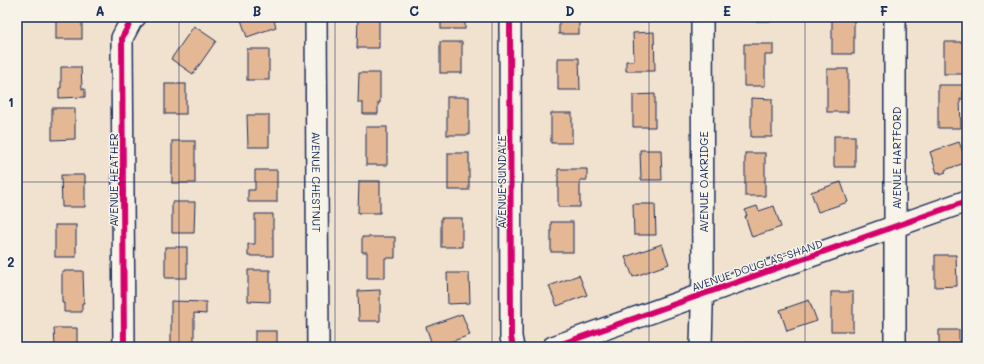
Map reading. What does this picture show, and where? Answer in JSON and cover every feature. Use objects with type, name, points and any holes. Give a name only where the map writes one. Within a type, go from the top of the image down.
[{"type":"street","name":"AVENUE HEATHER","points":[[124,347],[122,38],[132,19],[135,17]]},
{"type":"street","name":"AVENUE CHESTNUT","points":[[316,17],[318,347]]},
{"type":"street","name":"AVENUE SUNDALE","points":[[510,17],[511,329],[513,347]]},
{"type":"street","name":"AVENUE OAKRIDGE","points":[[701,347],[703,270],[702,17]]},
{"type":"street","name":"AVENUE HARTFORD","points":[[895,17],[895,347]]},
{"type":"street","name":"AVENUE DOUGLAS-SHAND","points":[[553,347],[967,201]]},
{"type":"building","points":[[56,17],[82,17],[82,39],[56,39]]},
{"type":"building","points":[[240,17],[273,17],[276,27],[247,37]]},
{"type":"building","points":[[441,17],[465,17],[465,29],[441,29]]},
{"type":"building","points":[[559,17],[579,17],[579,34],[559,34]]},
{"type":"building","points":[[751,17],[773,17],[773,21],[751,21]]},
{"type":"building","points":[[832,17],[854,17],[854,54],[832,54]]},
{"type":"building","points":[[937,17],[958,17],[958,19],[937,19]]},
{"type":"building","points":[[358,18],[379,18],[379,48],[357,48]]},
{"type":"building","points":[[194,26],[216,41],[193,74],[171,59]]},
{"type":"building","points":[[654,32],[655,71],[626,71],[626,61],[634,61],[633,33]]},
{"type":"building","points":[[440,42],[462,42],[462,73],[440,73]]},
{"type":"building","points":[[944,42],[965,42],[965,74],[944,74]]},
{"type":"building","points":[[744,44],[773,44],[773,55],[765,55],[765,86],[744,86]]},
{"type":"building","points":[[247,49],[269,49],[269,80],[247,80]]},
{"type":"building","points":[[558,58],[579,58],[580,90],[558,90]]},
{"type":"building","points":[[61,67],[81,67],[82,89],[85,89],[85,97],[59,98],[59,88],[61,88]]},
{"type":"building","points":[[827,69],[848,69],[848,112],[827,112]]},
{"type":"building","points":[[359,73],[380,73],[380,103],[378,103],[378,114],[363,114],[363,103],[358,103]]},
{"type":"building","points":[[165,84],[186,84],[186,114],[165,114]]},
{"type":"building","points":[[938,85],[963,85],[963,99],[960,99],[961,128],[938,128]]},
{"type":"building","points":[[655,94],[655,127],[633,127],[633,95]]},
{"type":"building","points":[[447,97],[469,97],[469,135],[447,135]]},
{"type":"building","points":[[751,98],[772,99],[772,137],[751,137]]},
{"type":"building","points":[[52,108],[75,108],[75,139],[52,140]]},
{"type":"building","points":[[551,113],[572,113],[572,143],[551,143]]},
{"type":"building","points":[[247,115],[269,115],[269,147],[248,147]]},
{"type":"building","points":[[366,127],[387,127],[387,165],[366,165]]},
{"type":"building","points":[[834,136],[855,136],[855,167],[834,167]]},
{"type":"building","points":[[172,141],[195,141],[195,183],[172,183]]},
{"type":"building","points":[[959,142],[967,162],[945,170],[946,172],[940,174],[940,172],[937,173],[930,152]]},
{"type":"building","points":[[640,150],[661,150],[662,180],[641,180]]},
{"type":"building","points":[[448,153],[469,153],[469,190],[448,190]]},
{"type":"building","points":[[745,153],[765,153],[765,196],[745,196]]},
{"type":"building","points":[[558,169],[587,169],[587,180],[580,180],[580,207],[558,207]]},
{"type":"building","points":[[255,170],[277,170],[277,202],[248,202],[248,190],[255,190]]},
{"type":"building","points":[[61,175],[85,175],[85,207],[62,207]]},
{"type":"building","points":[[359,181],[380,181],[380,213],[358,213]]},
{"type":"building","points":[[841,182],[848,202],[818,212],[811,192]]},
{"type":"building","points":[[172,202],[195,202],[194,233],[172,233]]},
{"type":"building","points":[[633,204],[655,204],[656,235],[634,235]]},
{"type":"building","points":[[757,206],[759,211],[774,206],[781,227],[752,237],[745,216],[747,216],[745,210]]},
{"type":"building","points":[[255,214],[273,214],[273,256],[248,256],[248,244],[255,244]]},
{"type":"building","points":[[441,218],[462,218],[462,247],[441,247]]},
{"type":"building","points":[[551,222],[573,222],[573,252],[551,252]]},
{"type":"building","points":[[55,225],[76,225],[76,257],[55,257]]},
{"type":"building","points":[[362,237],[395,237],[395,258],[385,258],[385,278],[367,278],[367,252],[362,252]]},
{"type":"building","points":[[662,244],[669,264],[633,277],[625,257]]},
{"type":"building","points":[[165,247],[187,247],[187,278],[165,278]]},
{"type":"building","points":[[935,255],[956,255],[957,286],[935,287]]},
{"type":"building","points":[[248,270],[270,270],[270,302],[248,301]]},
{"type":"building","points":[[62,271],[83,271],[84,303],[82,303],[82,312],[64,312],[64,303],[62,303]]},
{"type":"building","points":[[447,273],[469,273],[470,303],[448,304]]},
{"type":"building","points":[[579,275],[587,295],[557,306],[549,286]]},
{"type":"building","points":[[380,290],[380,321],[359,321],[358,291]]},
{"type":"building","points":[[831,292],[853,292],[853,331],[831,331]]},
{"type":"building","points":[[809,300],[817,321],[787,331],[780,310]]},
{"type":"building","points":[[171,301],[206,302],[206,314],[194,313],[194,344],[171,344]]},
{"type":"building","points":[[462,314],[470,335],[433,347],[426,327]]},
{"type":"building","points":[[54,328],[77,328],[77,347],[55,347]]},
{"type":"building","points":[[939,330],[959,330],[959,342],[967,342],[967,347],[939,347]]},
{"type":"building","points":[[255,331],[277,331],[277,347],[255,347]]},
{"type":"building","points":[[741,343],[763,343],[763,347],[741,347]]},
{"type":"cycle path","points":[[124,347],[122,38],[132,19],[135,17]]},
{"type":"cycle path","points":[[510,17],[511,337],[513,347]]},
{"type":"cycle path","points":[[553,347],[967,201]]}]
